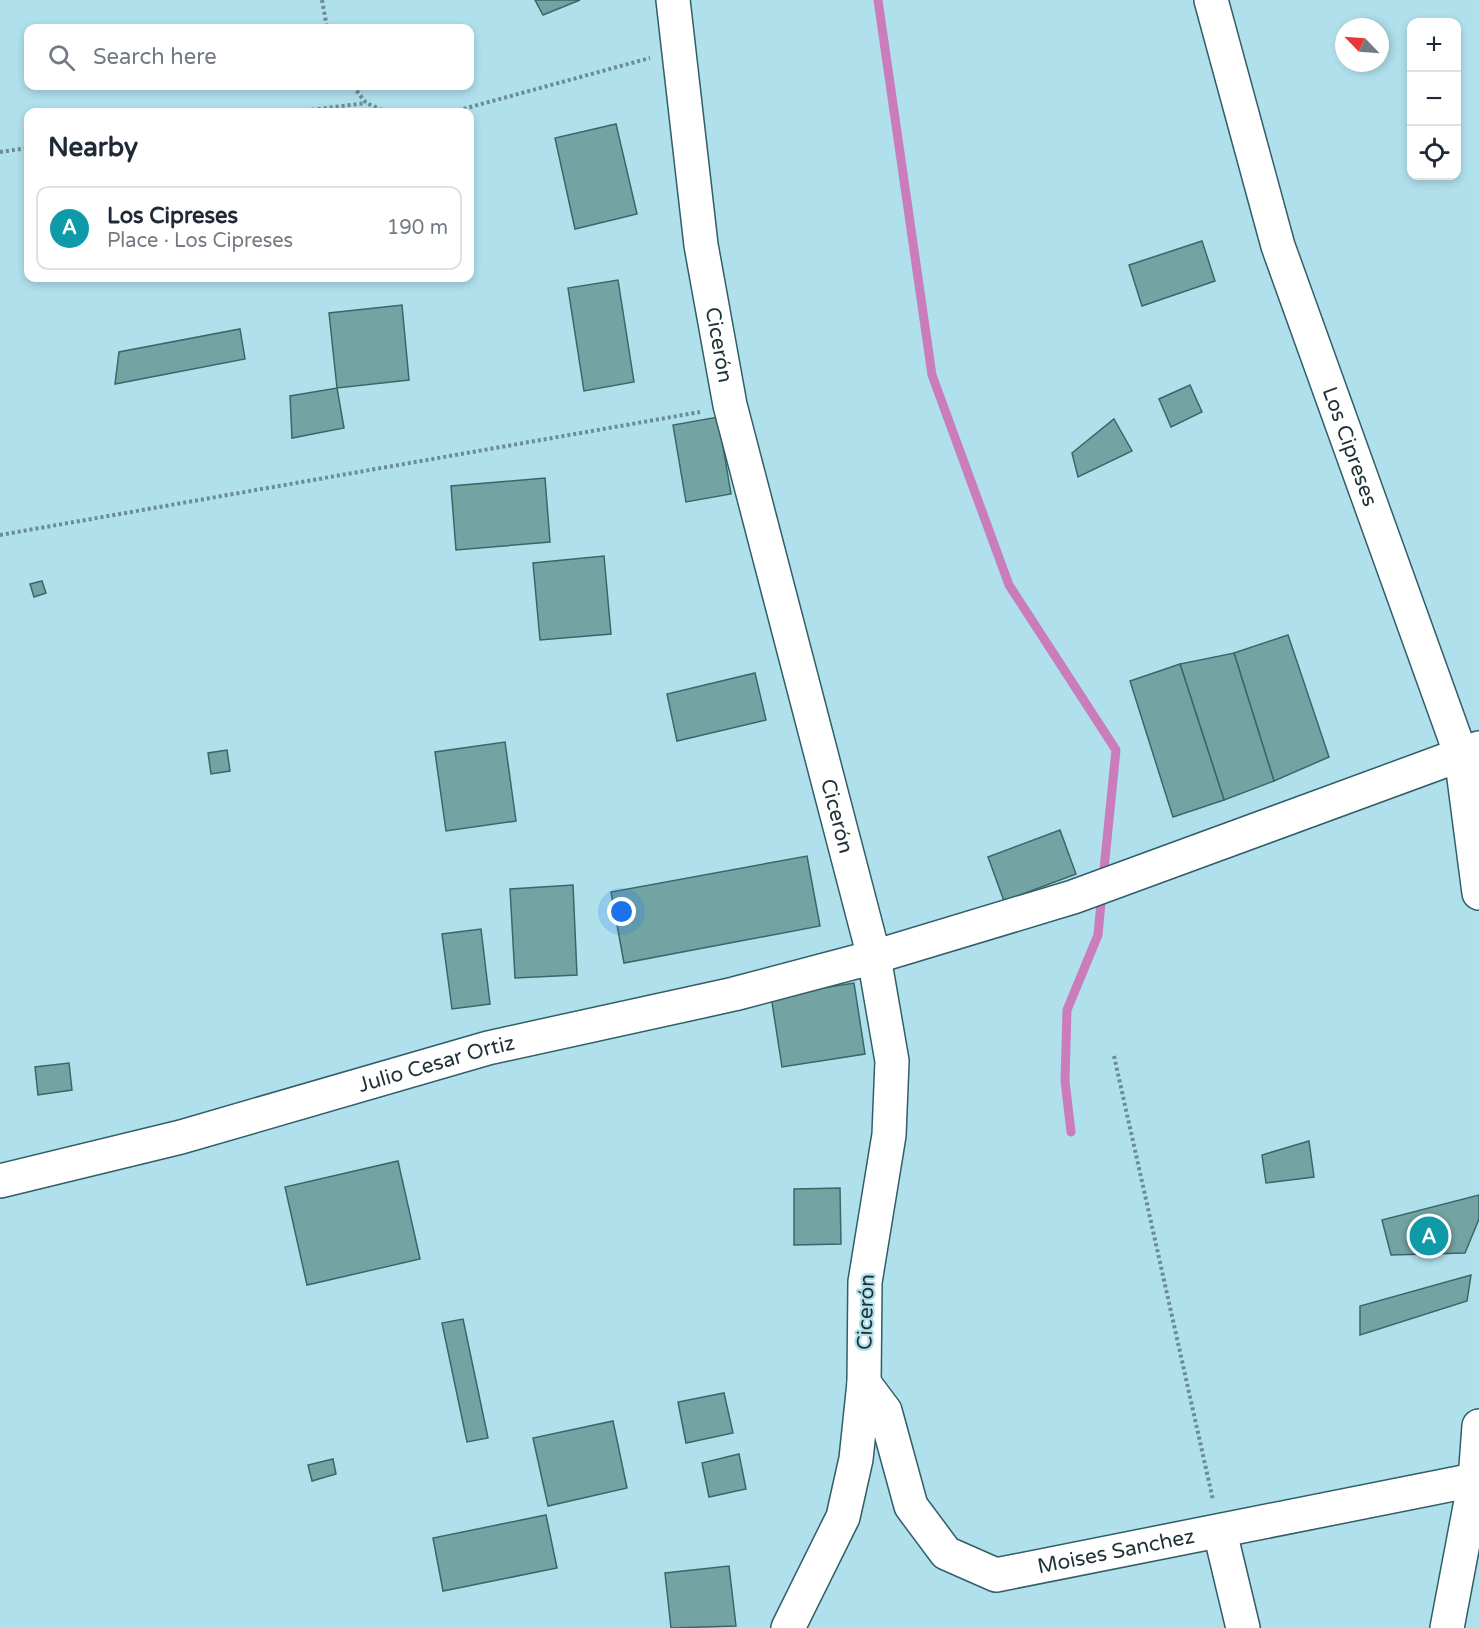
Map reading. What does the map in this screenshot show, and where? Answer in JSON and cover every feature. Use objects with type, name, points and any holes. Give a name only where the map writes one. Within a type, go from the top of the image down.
[{"type":"street","name":"Cicerón","points":[[673,0],[701,245],[730,405],[874,957],[892,1062],[889,1135],[864,1282],[864,1383],[856,1459],[843,1517],[788,1628]]},
{"type":"street","name":"Los Cipreses","points":[[1211,0],[1278,246],[1470,751],[1479,893]]},
{"type":"street","name":"Julio Cesar Ortiz","points":[[0,1181],[181,1137],[488,1048],[734,994],[874,957],[1073,897],[1470,751]]},
{"type":"street","name":"Moises Sanchez","points":[[864,1383],[885,1411],[911,1506],[946,1553],[996,1575],[1220,1533],[1477,1480]]},
{"type":"street","points":[[1447,1628],[1477,1480],[1479,1426]]},
{"type":"street","points":[[1220,1533],[1243,1628]]},
{"type":"path","points":[[322,0],[326,24]]},
{"type":"path","points":[[467,108],[679,50]]},
{"type":"path","points":[[356,90],[366,103],[378,108]]},
{"type":"path","points":[[326,108],[366,103]]},
{"type":"path","points":[[0,152],[24,149]]},
{"type":"path","points":[[0,535],[660,421],[730,405]]},
{"type":"path","points":[[1114,1056],[1220,1533]]},
{"type":"building","points":[[535,0],[580,0],[543,15]]},
{"type":"building","points":[[616,124],[637,214],[575,229],[555,138]]},
{"type":"building","points":[[1202,241],[1215,281],[1142,306],[1129,265]]},
{"type":"building","points":[[618,280],[634,382],[584,391],[568,288]]},
{"type":"building","points":[[402,305],[409,380],[337,388],[329,313]]},
{"type":"building","points":[[240,329],[245,359],[115,384],[119,352]]},
{"type":"building","points":[[1190,385],[1202,412],[1171,427],[1159,399]]},
{"type":"building","points":[[337,388],[344,428],[292,438],[290,396]]},
{"type":"building","points":[[718,417],[731,494],[686,502],[673,425]]},
{"type":"building","points":[[1114,419],[1132,451],[1078,477],[1072,453]]},
{"type":"building","points":[[545,478],[550,542],[456,550],[451,486]]},
{"type":"building","points":[[604,556],[611,634],[540,640],[533,563]]},
{"type":"building","points":[[42,581],[46,593],[34,597],[30,584]]},
{"type":"building","points":[[1288,635],[1329,757],[1274,781],[1234,653]]},
{"type":"building","points":[[1234,653],[1274,781],[1224,800],[1180,664]]},
{"type":"building","points":[[1180,664],[1224,800],[1173,817],[1130,681]]},
{"type":"building","points":[[755,673],[766,720],[677,741],[667,694]]},
{"type":"building","points":[[505,742],[516,821],[446,831],[435,752]]},
{"type":"building","points":[[227,750],[230,771],[211,774],[208,753]]},
{"type":"building","points":[[1060,830],[1076,874],[1004,901],[988,857]]},
{"type":"building","points":[[807,856],[820,926],[624,963],[611,892]]},
{"type":"building","points":[[573,885],[577,975],[515,978],[510,889]]},
{"type":"building","points":[[481,929],[490,1004],[452,1009],[442,934]]},
{"type":"building","points":[[854,983],[865,1054],[782,1067],[771,996]]},
{"type":"building","points":[[69,1063],[72,1090],[38,1095],[35,1067]]},
{"type":"building","points":[[1309,1141],[1314,1177],[1266,1183],[1262,1155]]},
{"type":"building","points":[[398,1161],[420,1259],[307,1285],[285,1187]]},
{"type":"building","points":[[840,1188],[841,1244],[794,1245],[794,1189]]},
{"type":"building","points":[[1479,1195],[1479,1219],[1465,1253],[1391,1255],[1382,1220]]},
{"type":"building","points":[[1471,1275],[1467,1301],[1360,1335],[1360,1306]]},
{"type":"building","points":[[463,1319],[488,1438],[467,1442],[442,1323]]},
{"type":"building","points":[[724,1393],[733,1433],[686,1443],[678,1402]]},
{"type":"building","points":[[613,1421],[627,1488],[548,1506],[533,1438]]},
{"type":"building","points":[[739,1454],[746,1489],[709,1497],[702,1463]]},
{"type":"building","points":[[333,1459],[336,1474],[312,1481],[308,1465]]},
{"type":"building","points":[[546,1515],[557,1568],[443,1591],[433,1538]]},
{"type":"building","points":[[729,1566],[736,1626],[671,1628],[665,1573]]},
{"type":"waterway","points":[[878,0],[932,375],[1009,585],[1116,750],[1103,879]]},
{"type":"waterway","points":[[1071,1132],[1065,1081],[1067,1010],[1098,935],[1102,892]]},
{"type":"place","name":"Los Cipreses","points":[[1429,1236]]}]
